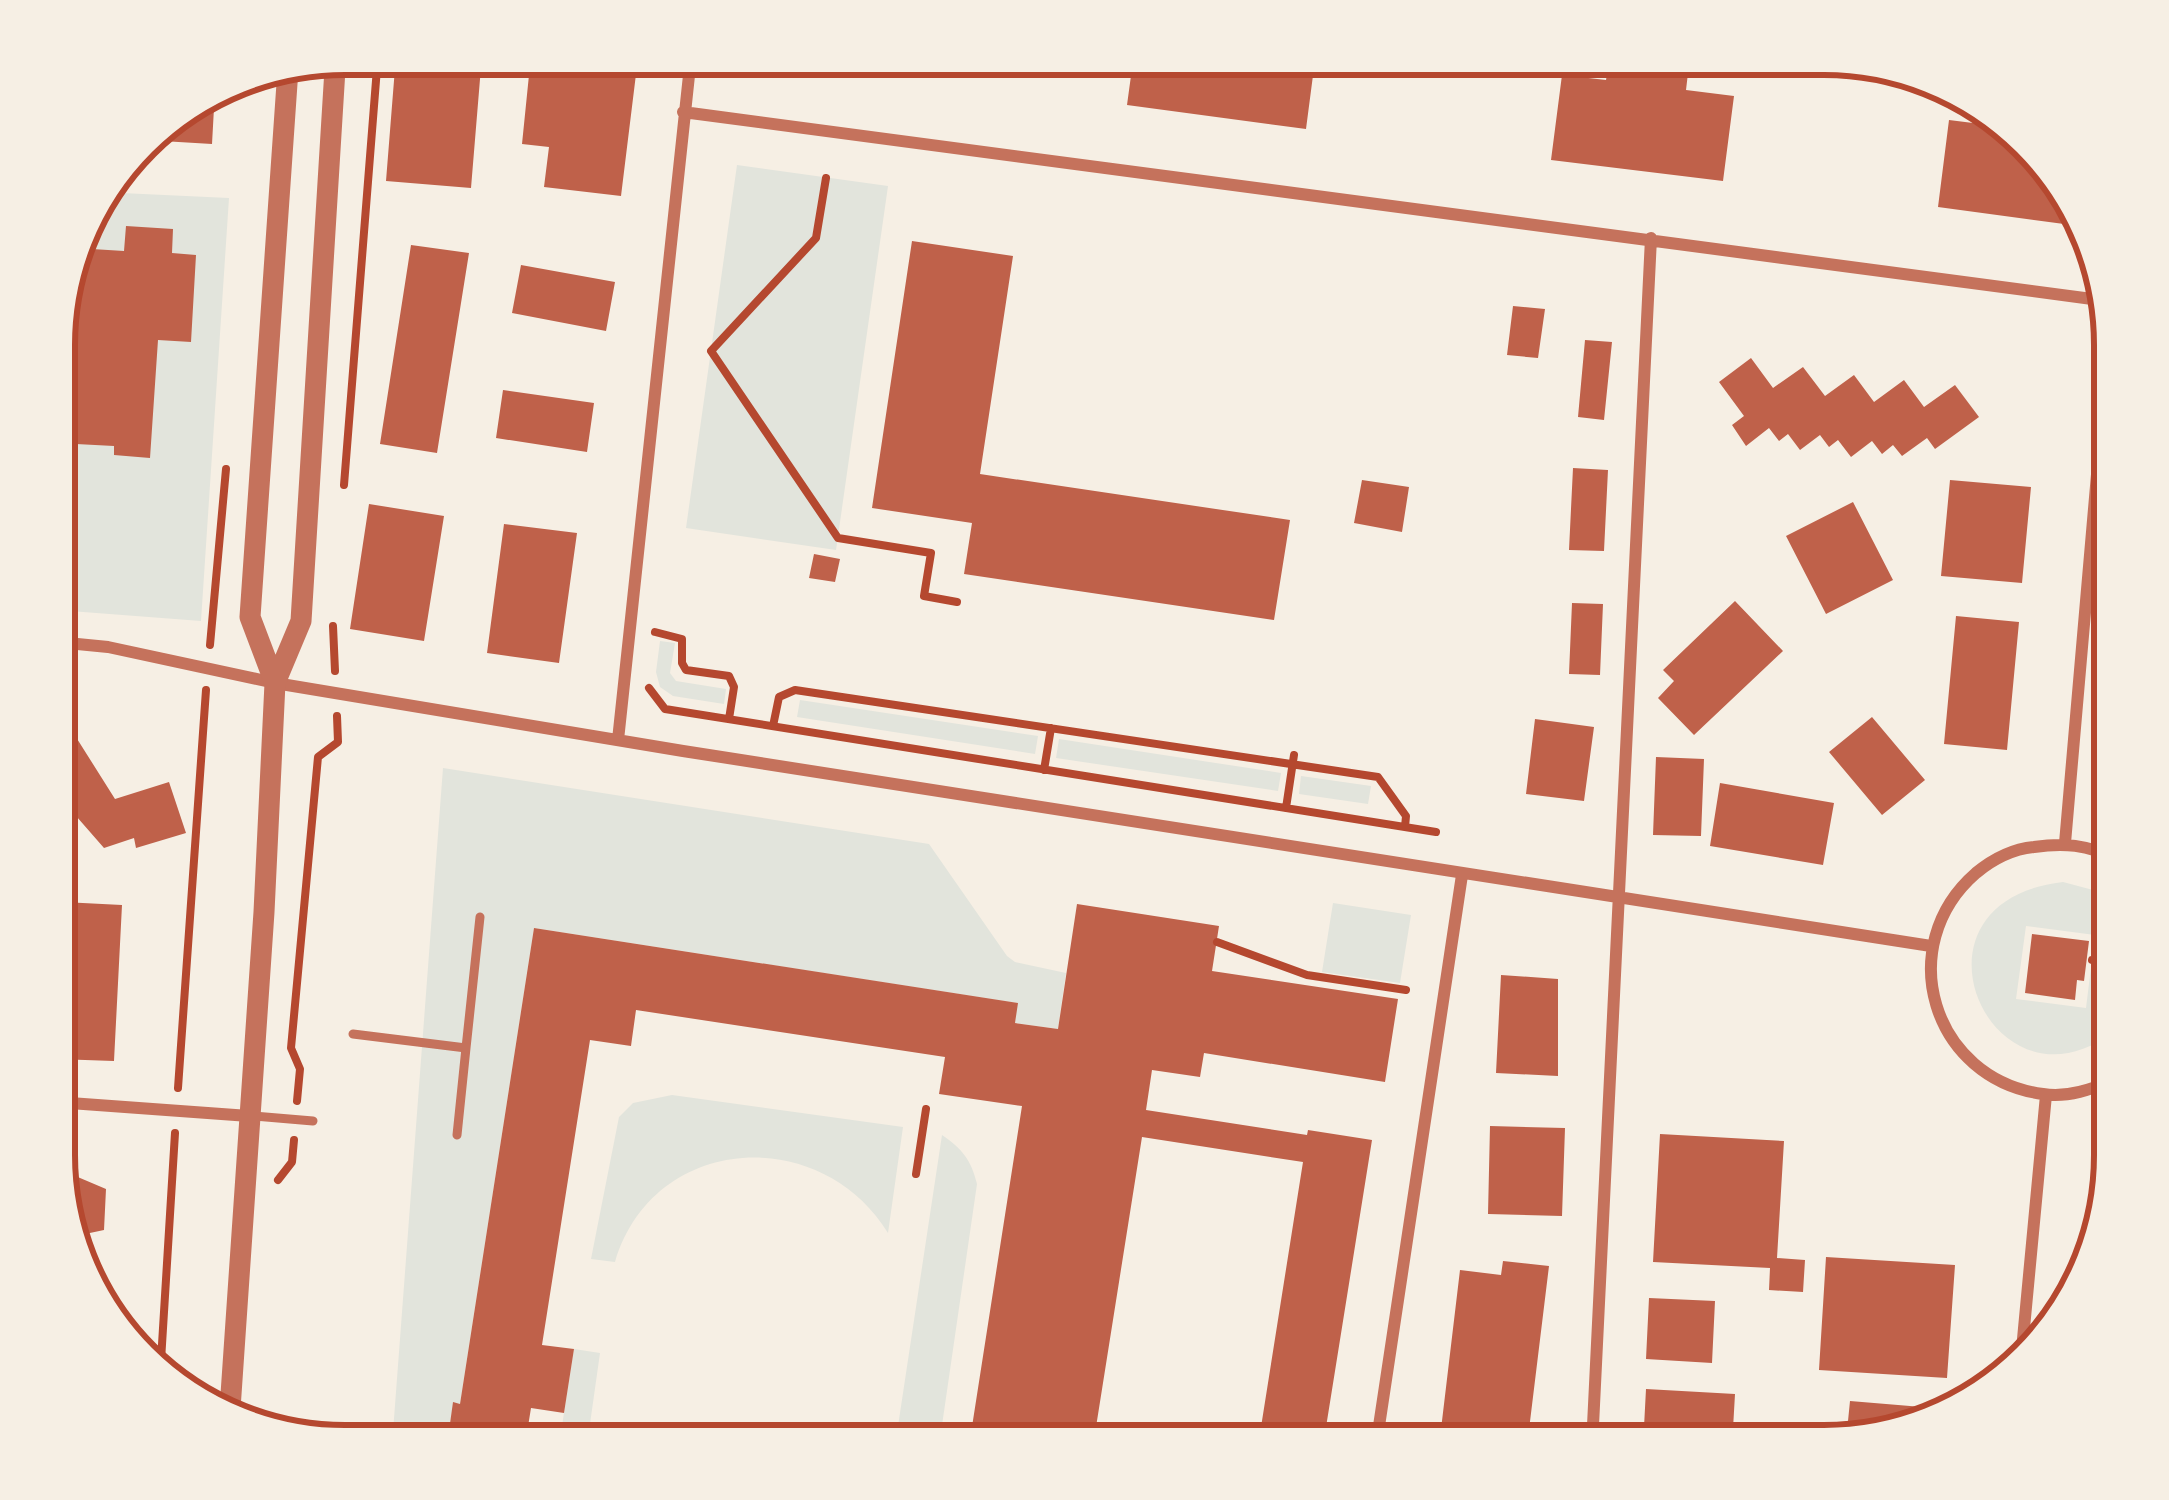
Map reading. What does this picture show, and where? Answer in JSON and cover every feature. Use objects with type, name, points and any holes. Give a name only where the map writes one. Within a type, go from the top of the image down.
[{"type":"street","points":[[618,740],[688,75]]},
{"type":"street","points":[[231,1399],[274,683],[301,621],[335,76]]},
{"type":"street","points":[[274,683],[250,617],[287,82]]},
{"type":"street","points":[[683,112],[2090,298]]},
{"type":"street","points":[[1593,1425],[1651,238]]},
{"type":"street","points":[[2065,843],[2093,520]]},
{"type":"street","points":[[75,645],[618,740],[1931,946]]},
{"type":"street","points":[[2093,852],[2065,843],[2019,848],[1988,863],[1962,885],[1942,914],[1931,946],[1931,988],[1944,1029],[1969,1061],[2005,1084],[2045,1095],[2093,1089]]},
{"type":"street","points":[[1379,1425],[1462,874]]},
{"type":"street","points":[[2023,1336],[2045,1095]]},
{"type":"street","points":[[76,1103],[249,1116]]},
{"type":"lane","points":[[457,1135],[480,917]]},
{"type":"lane","points":[[353,1034],[466,1048]]},
{"type":"lane","points":[[249,1116],[313,1120]]},
{"type":"path","points":[[342,508],[376,75]]},
{"type":"path","points":[[826,178],[816,238],[711,351],[838,538],[931,553],[924,596],[957,602]]},
{"type":"path","points":[[652,653],[659,610]]},
{"type":"path","points":[[655,632],[682,639],[686,670],[729,676],[729,719]]},
{"type":"path","points":[[648,675],[649,688],[665,709],[1436,832]]},
{"type":"path","points":[[773,726],[779,697],[795,690],[1294,760],[1378,777],[1406,816],[1405,827]]},
{"type":"path","points":[[1044,770],[1051,728]]},
{"type":"path","points":[[300,1069],[291,1048],[317,757],[338,742]]},
{"type":"path","points":[[1286,808],[1294,760]]},
{"type":"path","points":[[178,1076],[202,763]]},
{"type":"path","points":[[1216,942],[1307,975],[1406,990]]},
{"type":"path","points":[[916,1174],[926,1109]]},
{"type":"path","points":[[162,1352],[174,1152]]},
{"type":"shaded area","points":[[737,165],[888,186],[836,550],[686,528]]},
{"type":"shaded area","points":[[122,193],[229,198],[201,621],[75,611],[77,310],[89,258]]},
{"type":"shaded area","points":[[660,641],[675,643],[670,673],[676,681],[726,689],[724,704],[673,696],[660,687],[656,672]]},
{"type":"shaded area","points":[[800,700],[1038,736],[1035,754],[797,717]]},
{"type":"shaded area","points":[[1059,739],[1281,773],[1278,791],[1056,758]]},
{"type":"shaded area","points":[[443,768],[929,844],[1007,956],[1066,973],[1058,1029],[1015,1023],[1017,1003],[534,928],[460,1404],[453,1403],[450,1424],[394,1424]]},
{"type":"shaded area","points":[[1301,776],[1371,786],[1368,804],[1299,794]]},
{"type":"shaded area","points":[[2063,882],[2093,890],[2093,935],[2026,926],[2016,999],[2086,1008],[2093,951],[2093,1042],[2070,1053],[2031,1051],[1999,1031],[1979,1000],[1972,963],[1981,927],[2011,898]]},
{"type":"shaded area","points":[[1333,903],[1411,915],[1400,983],[1322,972]]},
{"type":"shaded area","points":[[672,1095],[903,1127],[888,1233],[858,1197],[822,1173],[782,1160],[740,1158],[700,1168],[664,1188],[635,1219],[615,1262],[591,1259],[619,1117],[633,1103]]},
{"type":"shaded area","points":[[942,1135],[965,1155],[977,1184],[942,1424],[898,1424]]},
{"type":"shaded area","points":[[574,1349],[600,1353],[590,1424],[562,1424]]},
{"type":"building","points":[[394,75],[480,75],[471,188],[386,181]]},
{"type":"building","points":[[529,75],[636,75],[621,196],[544,187],[549,147],[522,144]]},
{"type":"building","points":[[1131,76],[1313,76],[1306,129],[1127,105]]},
{"type":"building","points":[[1562,76],[1606,80],[1607,76],[1688,76],[1686,90],[1734,96],[1723,181],[1551,160]]},
{"type":"building","points":[[214,109],[212,144],[168,141]]},
{"type":"building","points":[[1949,120],[1973,123],[2027,167],[2065,224],[1938,207]]},
{"type":"building","points":[[126,226],[173,229],[172,253],[196,255],[191,342],[158,340],[150,458],[114,455],[114,446],[75,444],[75,345],[84,275],[93,249],[124,251]]},
{"type":"building","points":[[912,241],[1013,256],[980,474],[1290,520],[1274,620],[964,574],[972,523],[872,508]]},
{"type":"building","points":[[411,245],[469,253],[437,453],[380,444]]},
{"type":"building","points":[[521,265],[615,282],[606,331],[512,313]]},
{"type":"building","points":[[1513,306],[1545,309],[1538,358],[1507,355]]},
{"type":"building","points":[[1585,340],[1612,342],[1604,420],[1578,417]]},
{"type":"building","points":[[1751,358],[1773,388],[1803,367],[1825,396],[1854,375],[1874,402],[1904,380],[1924,407],[1955,385],[1979,417],[1935,449],[1927,438],[1902,456],[1893,445],[1882,454],[1872,441],[1851,457],[1838,440],[1829,447],[1820,435],[1800,450],[1788,434],[1779,441],[1769,428],[1746,446],[1732,425],[1744,416],[1719,382]]},
{"type":"building","points":[[503,390],[594,403],[587,452],[496,438]]},
{"type":"building","points":[[1573,468],[1608,470],[1604,551],[1569,550]]},
{"type":"building","points":[[1362,480],[1409,487],[1402,532],[1354,523]]},
{"type":"building","points":[[1950,480],[2031,487],[2022,583],[1941,576]]},
{"type":"building","points":[[1853,502],[1893,580],[1826,614],[1786,536]]},
{"type":"building","points":[[369,504],[444,516],[424,641],[350,629]]},
{"type":"building","points":[[504,524],[577,533],[559,663],[487,653]]},
{"type":"building","points":[[814,554],[840,559],[835,582],[809,578]]},
{"type":"building","points":[[1735,601],[1783,651],[1694,735],[1658,698],[1674,681],[1663,670]]},
{"type":"building","points":[[1572,603],[1603,604],[1600,675],[1569,674]]},
{"type":"building","points":[[1956,616],[2019,622],[2007,750],[1944,744]]},
{"type":"building","points":[[1872,717],[1925,780],[1882,815],[1829,752]]},
{"type":"building","points":[[1535,719],[1594,727],[1584,801],[1526,794]]},
{"type":"building","points":[[75,736],[115,799],[169,782],[186,833],[136,848],[134,838],[104,848],[76,815]]},
{"type":"building","points":[[1656,757],[1704,759],[1701,836],[1653,835]]},
{"type":"building","points":[[1720,783],[1834,803],[1823,865],[1710,846]]},
{"type":"building","points":[[76,903],[122,905],[114,1061],[76,1060]]},
{"type":"building","points":[[1077,904],[1219,926],[1212,971],[1398,999],[1385,1082],[1204,1053],[1200,1077],[1152,1070],[1146,1110],[1372,1140],[1326,1425],[1261,1425],[1303,1162],[1142,1137],[1096,1425],[972,1424],[1022,1106],[939,1094],[945,1057],[636,1010],[631,1046],[590,1040],[542,1345],[574,1349],[564,1413],[531,1408],[528,1424],[450,1424],[453,1402],[460,1404],[534,928],[1018,1003],[1015,1023],[1058,1029]]},
{"type":"building","points":[[2032,934],[2089,941],[2084,981],[2077,980],[2075,1000],[2025,993]]},
{"type":"building","points":[[1501,975],[1558,979],[1558,1076],[1496,1073]]},
{"type":"building","points":[[1490,1126],[1565,1128],[1562,1216],[1488,1214]]},
{"type":"building","points":[[1660,1134],[1784,1141],[1777,1258],[1805,1260],[1803,1292],[1769,1290],[1770,1268],[1653,1262]]},
{"type":"building","points":[[76,1176],[106,1189],[104,1230],[87,1234]]},
{"type":"building","points":[[1826,1257],[1955,1265],[1947,1378],[1819,1370]]},
{"type":"building","points":[[1503,1261],[1549,1266],[1530,1425],[1442,1425],[1460,1270],[1501,1275]]},
{"type":"building","points":[[1649,1298],[1715,1301],[1712,1363],[1646,1359]]},
{"type":"building","points":[[1646,1389],[1735,1394],[1733,1425],[1644,1425]]},
{"type":"building","points":[[1850,1401],[1919,1407],[1894,1416],[1848,1424]]}]
